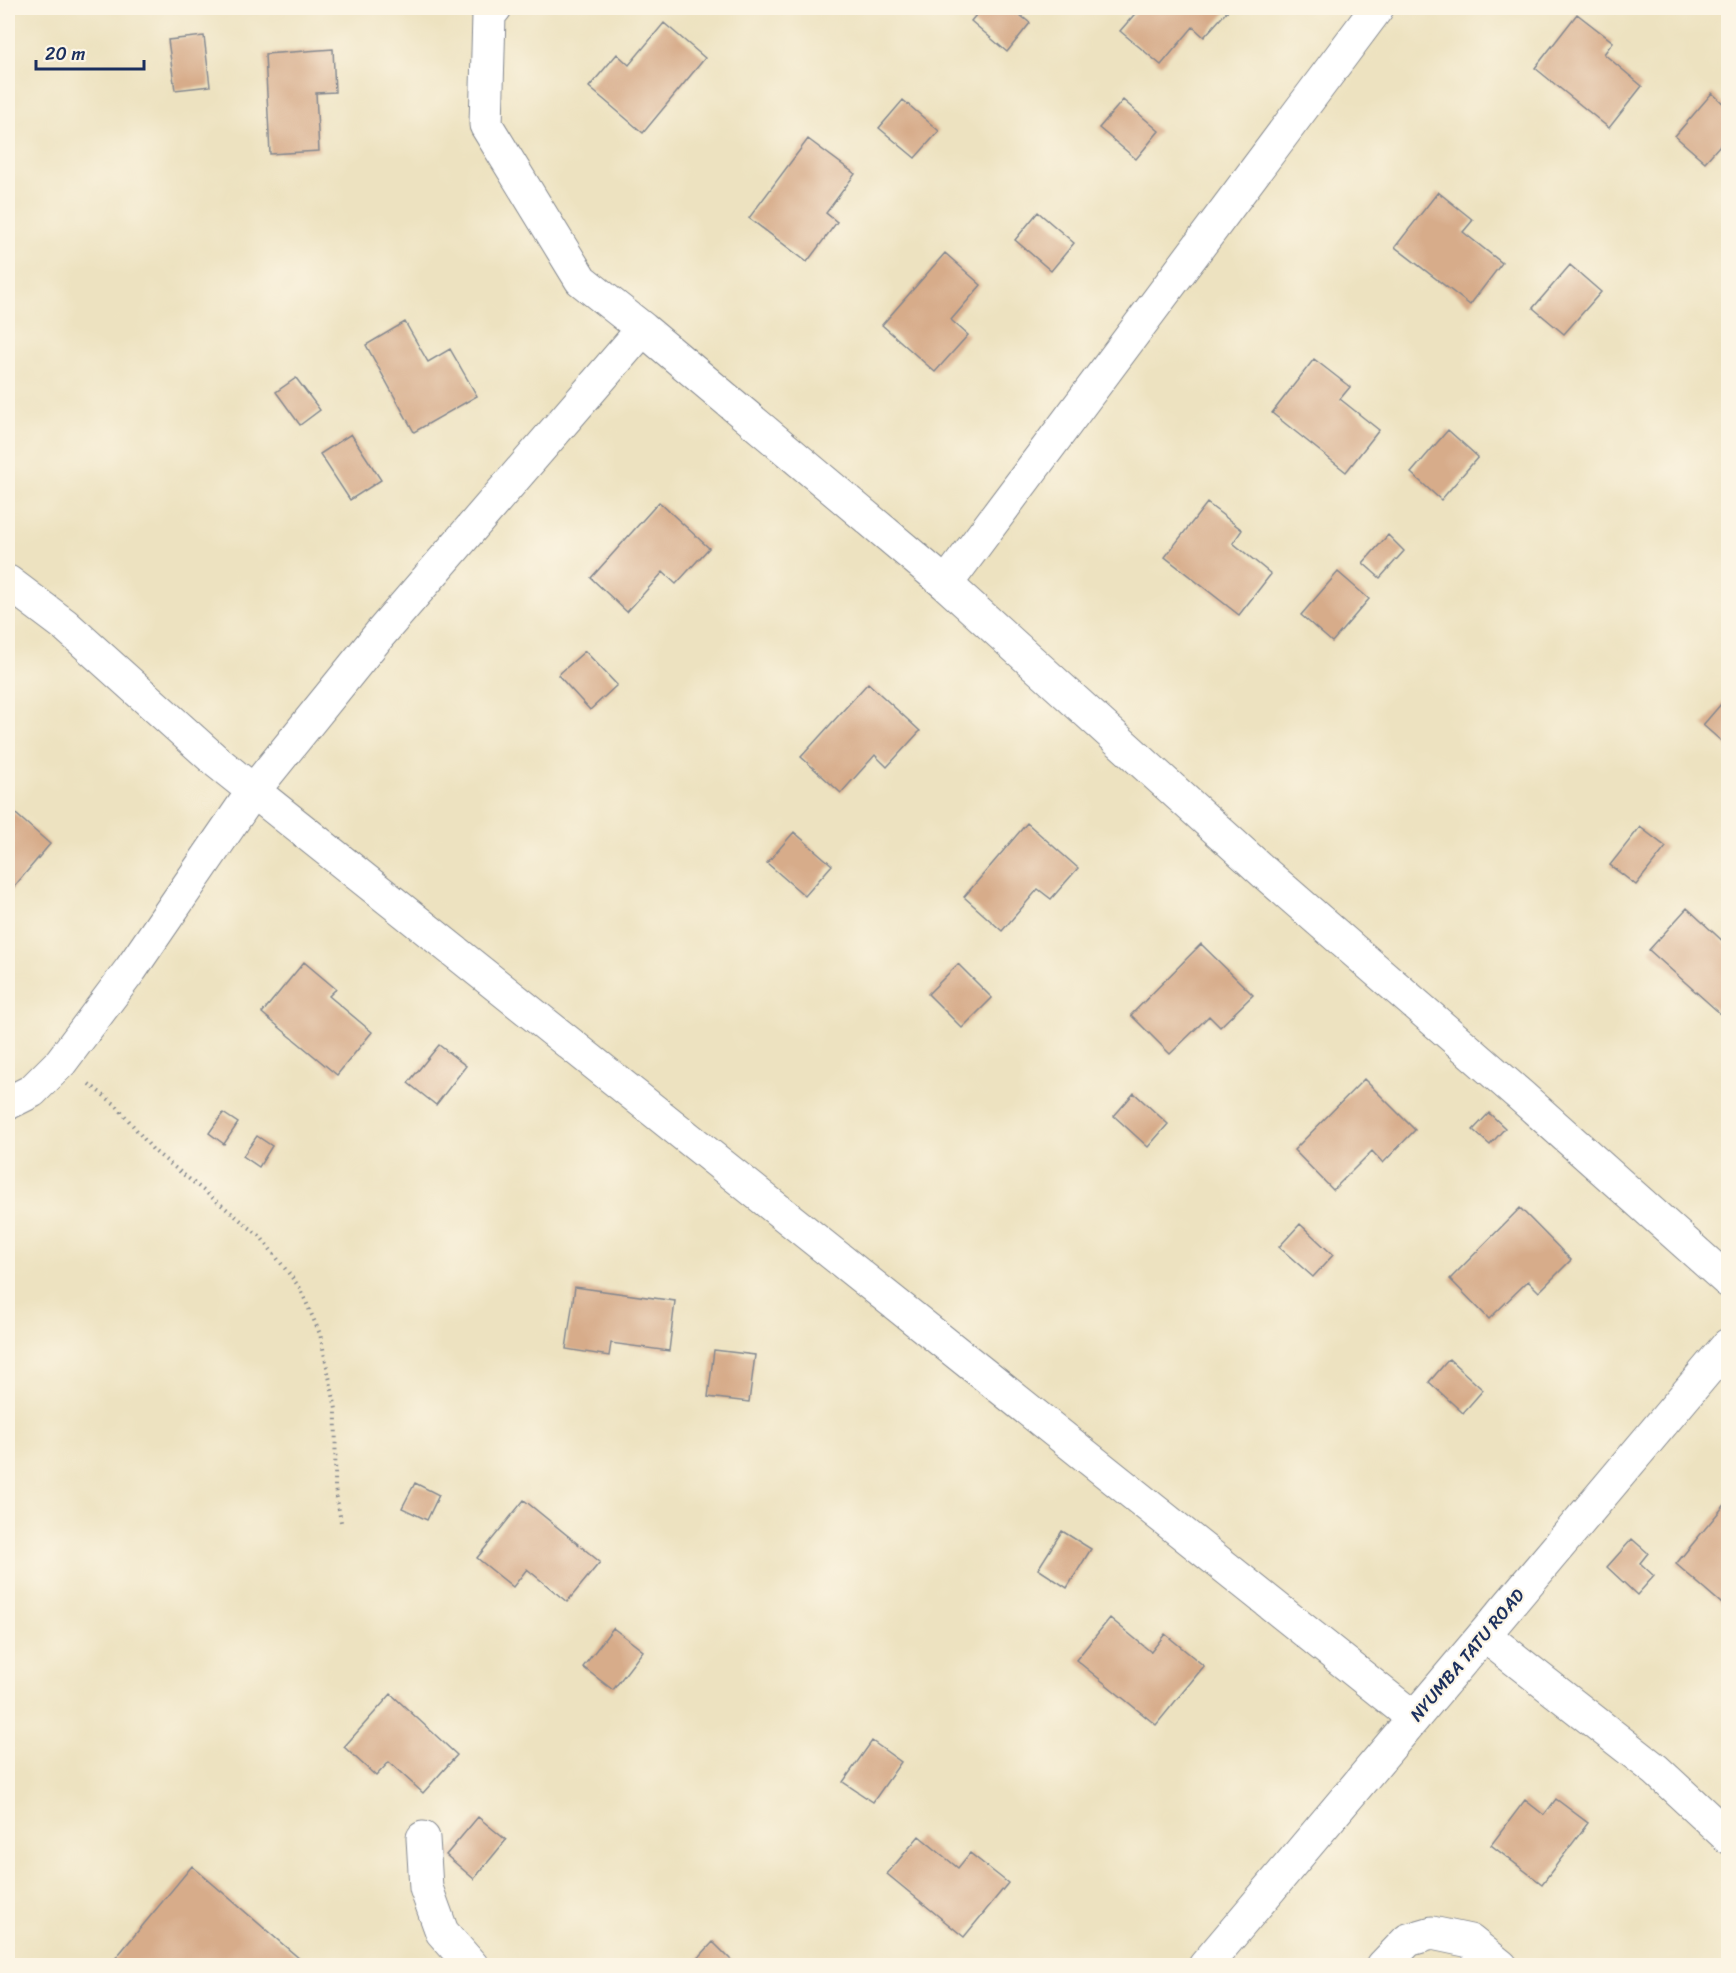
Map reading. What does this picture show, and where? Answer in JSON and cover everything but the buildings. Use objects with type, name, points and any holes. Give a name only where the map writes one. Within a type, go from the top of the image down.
[{"type":"street","points":[[495,8],[489,15],[486,125],[581,280],[643,329],[946,584],[1267,875],[1512,1088],[1728,1281]]},
{"type":"street","points":[[946,584],[1377,8]]},
{"type":"street","points":[[8,1103],[32,1091],[61,1062],[131,969],[254,790],[380,634],[643,329]]},
{"type":"street","points":[[8,582],[65,625],[216,761],[1414,1718]]},
{"type":"street","name":"NYUMBA TATU ROAD","points":[[1205,1965],[1728,1345]]},
{"type":"street","points":[[1484,1635],[1656,1770],[1728,1836]]},
{"type":"street","points":[[423,1838],[426,1888],[442,1932],[472,1965]]},
{"type":"street","points":[[1383,1965],[1408,1940],[1432,1933],[1470,1941],[1501,1965]]},
{"type":"path","points":[[61,1062],[116,1105],[153,1150],[260,1236],[300,1288],[320,1334],[336,1409],[335,1488],[341,1522]]}]
